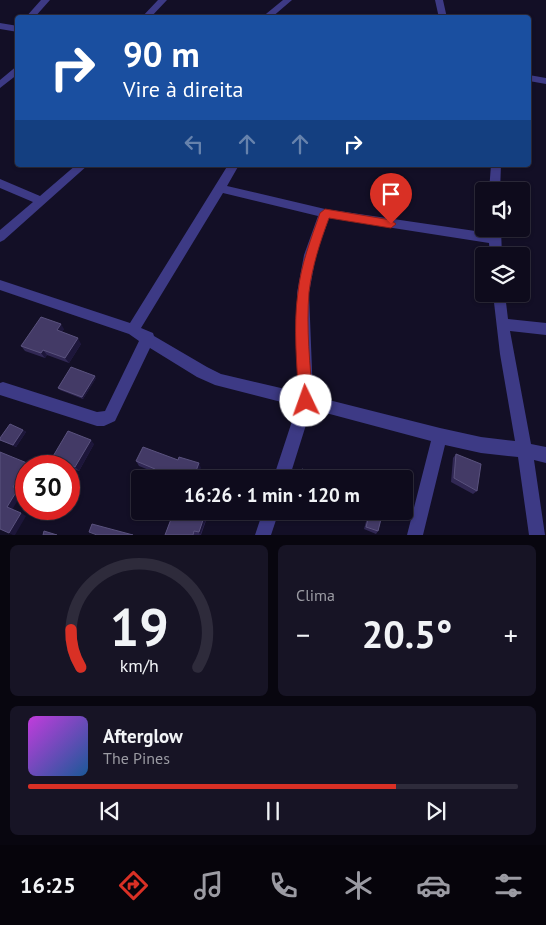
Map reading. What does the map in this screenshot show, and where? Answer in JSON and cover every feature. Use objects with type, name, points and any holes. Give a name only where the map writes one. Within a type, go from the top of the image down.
[{"type":"street","points":[[32,15],[46,0]]},
{"type":"street","points":[[148,15],[163,0]]},
{"type":"street","points":[[272,0],[286,1]]},
{"type":"street","points":[[439,0],[442,15]]},
{"type":"street","points":[[269,15],[286,1]]},
{"type":"street","points":[[0,26],[15,28]]},
{"type":"street","points":[[0,85],[15,71]]},
{"type":"street","points":[[531,78],[546,81]]},
{"type":"street","points":[[0,237],[81,167]]},
{"type":"street","points":[[133,330],[233,167]]},
{"type":"street","points":[[495,182],[496,167]]},
{"type":"street","points":[[0,183],[41,201]]},
{"type":"street","points":[[220,188],[325,213],[475,232]]},
{"type":"street","points":[[284,470],[306,401],[303,293],[310,256],[325,213]]},
{"type":"street","points":[[0,285],[133,330],[148,337],[202,372],[220,380],[440,436],[481,445],[546,455]]},
{"type":"street","points":[[500,302],[511,382],[533,492],[537,535]]},
{"type":"street","points":[[503,324],[546,329]]},
{"type":"street","points":[[3,389],[97,419],[104,419],[110,416],[148,337]]},
{"type":"street","points":[[415,535],[440,436]]},
{"type":"street","points":[[263,535],[268,520]]},
{"type":"building","points":[[41,317],[61,324],[57,330],[78,338],[65,358],[43,350],[41,353],[21,346]]},
{"type":"building","points":[[71,367],[95,376],[82,397],[58,388]]},
{"type":"building","points":[[10,424],[23,430],[13,445],[0,440]]},
{"type":"building","points":[[68,431],[91,440],[80,459],[80,455],[54,455]]},
{"type":"building","points":[[143,447],[178,460],[179,457],[199,463],[196,470],[154,470],[136,461]]},
{"type":"building","points":[[0,452],[15,458],[15,484],[13,487],[15,488],[15,494],[7,507],[15,510],[15,520],[17,520],[9,533],[0,529]]},
{"type":"building","points":[[456,454],[481,464],[477,491],[454,478]]},
{"type":"building","points":[[171,520],[203,520],[199,532],[194,531],[193,535],[165,535]]},
{"type":"building","points":[[368,520],[381,520],[378,531],[366,527]]},
{"type":"building","points":[[92,524],[133,535],[97,535],[89,532]]},
{"type":"building","points":[[44,531],[57,535],[43,535]]},
{"type":"route","points":[[306,401],[303,293],[305,274],[325,213],[391,224]]}]
